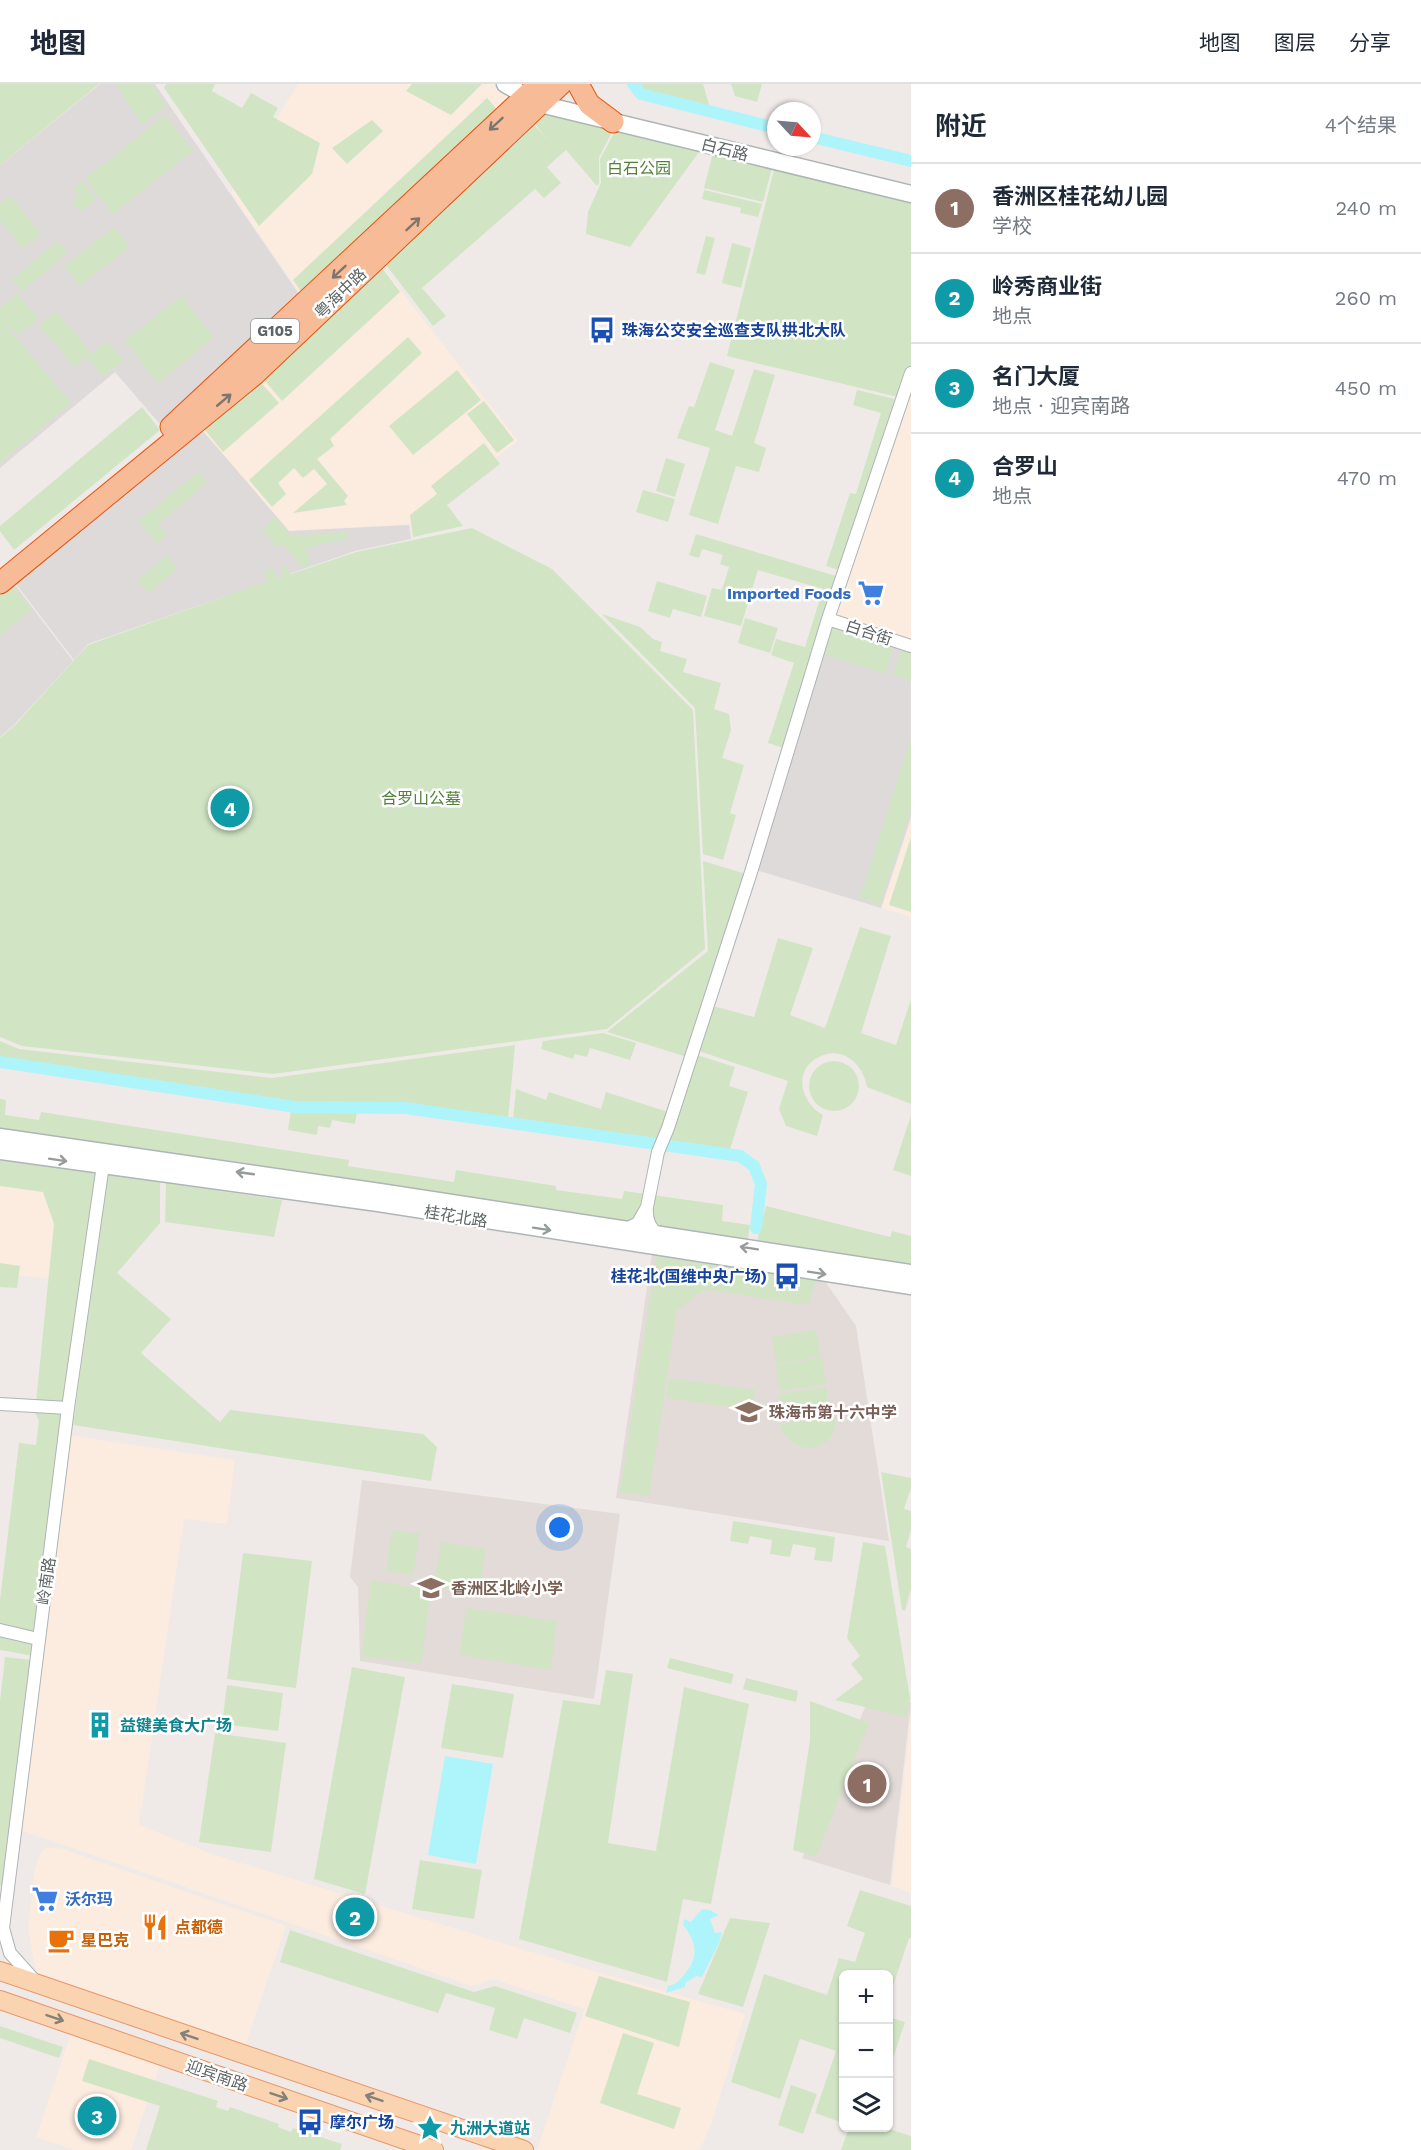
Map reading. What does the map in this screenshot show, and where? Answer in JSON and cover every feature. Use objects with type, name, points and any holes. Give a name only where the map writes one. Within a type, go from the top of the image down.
[{"type":"highway","name":"粤海中路","points":[[0,566],[175,424],[535,95],[561,84]]},
{"type":"highway","points":[[578,84],[589,104],[613,122]]},
{"type":"highway","name":"粤海中路","points":[[0,583],[255,374],[535,95]]},
{"type":"main road","name":"白石路","points":[[505,84],[613,122],[911,194]]},
{"type":"main road","name":"桂花北路","points":[[0,1137],[104,1160],[911,1286]]},
{"type":"main road","name":"桂花北路","points":[[0,1151],[104,1160],[626,1229],[911,1273]]},
{"type":"main road","points":[[0,1971],[488,2144],[524,2150]]},
{"type":"main road","name":"迎宾南路","points":[[0,2000],[434,2150]]},
{"type":"street","points":[[658,1234],[648,1222],[647,1208],[658,1152],[752,869],[828,619],[911,373]]},
{"type":"street","name":"白合街","points":[[828,619],[911,646]]},
{"type":"street","name":"岭南路","points":[[38,1984],[10,1953],[3,1928],[68,1408],[104,1160]]},
{"type":"street","points":[[626,1229],[638,1223],[647,1208]]},
{"type":"street","points":[[0,1404],[68,1408]]},
{"type":"street","points":[[0,1630],[38,1639]]},
{"type":"street","points":[[0,1896],[9,1879]]},
{"type":"shaded area","points":[[100,84],[155,84],[305,303],[165,430],[115,372],[0,468],[0,165]]},
{"type":"shaded area","points":[[298,84],[504,84],[526,96],[306,302],[231,193]]},
{"type":"shaded area","points":[[377,260],[518,441],[409,524],[289,531],[197,424]]},
{"type":"shaded area","points":[[911,376],[911,645],[829,618]]},
{"type":"shaded area","points":[[197,424],[289,531],[409,525],[411,539],[355,551],[88,644],[74,660],[10,576]]},
{"type":"shaded area","points":[[9,577],[73,661],[0,737],[0,584]]},
{"type":"shaded area","points":[[829,620],[911,647],[911,817],[881,908],[753,869]]},
{"type":"shaded area","points":[[911,820],[911,917],[882,908]]},
{"type":"shaded area","points":[[0,1152],[102,1168],[85,1283],[0,1273]]},
{"type":"shaded area","name":"珠海市第十六中学","points":[[653,1247],[820,1274],[856,1326],[889,1541],[616,1498]]},
{"type":"shaded area","name":"益键美食大广场","points":[[67,1435],[235,1460],[227,1524],[184,1519],[139,1825],[215,1855],[597,1972],[745,2014],[712,2122],[700,2150],[537,2150],[588,1999],[584,2009],[493,1979],[472,1986],[17,1829]]},
{"type":"shaded area","name":"香洲区北岭小学","points":[[362,1480],[620,1514],[594,1699],[360,1661],[358,1587],[350,1577]]},
{"type":"shaded area","points":[[890,1696],[911,1703],[890,1885],[802,1858],[866,1705]]},
{"type":"shaded area","points":[[911,1714],[911,1893],[892,1886]]},
{"type":"shaded area","points":[[46,1847],[63,1849],[286,1926],[243,2052],[38,1984],[28,1928],[35,1868],[40,1854]]},
{"type":"shaded area","points":[[74,2025],[163,2056],[131,2150],[74,2150],[36,2137]]},
{"type":"green space","points":[[0,84],[99,84],[0,165]]},
{"type":"green space","points":[[115,84],[152,84],[166,106],[142,125]]},
{"type":"green space","points":[[166,84],[215,84],[212,91],[242,108],[251,93],[278,108],[273,117],[320,143],[312,174],[259,226],[164,88]]},
{"type":"green space","points":[[412,84],[482,84],[451,115],[406,91]]},
{"type":"green space","points":[[634,84],[703,84],[711,111],[642,94]]},
{"type":"green space","points":[[731,84],[762,84],[757,102],[735,96]]},
{"type":"green space","points":[[487,98],[503,116],[306,299],[293,280]]},
{"type":"green space","points":[[541,107],[616,125],[599,157],[599,183],[597,186],[566,150],[547,167],[561,183],[544,198],[535,189],[422,288],[446,316],[433,326],[380,257],[528,118],[549,141],[529,117]]},
{"type":"green space","points":[[165,115],[193,151],[113,214],[85,179]]},
{"type":"green space","points":[[372,120],[383,131],[347,164],[332,148]]},
{"type":"green space","name":"白石公园","points":[[619,124],[704,145],[630,247],[586,234],[588,212],[601,183],[600,159]]},
{"type":"green space","points":[[714,149],[773,164],[763,202],[704,188]]},
{"type":"green space","points":[[776,162],[911,195],[911,371],[902,398],[727,356]]},
{"type":"green space","points":[[82,181],[96,199],[80,212],[72,201],[78,196],[72,189]]},
{"type":"green space","points":[[704,190],[762,204],[758,217],[740,213],[741,208],[702,199]]},
{"type":"green space","points":[[10,196],[41,234],[23,249],[0,220],[0,204]]},
{"type":"green space","points":[[114,227],[130,247],[80,286],[64,266]]},
{"type":"green space","points":[[706,236],[715,238],[705,275],[696,273]]},
{"type":"green space","points":[[58,241],[68,253],[22,291],[12,279]]},
{"type":"green space","points":[[732,243],[751,248],[741,288],[722,283]]},
{"type":"green space","points":[[377,261],[400,292],[282,401],[259,374]]},
{"type":"green space","points":[[17,293],[38,318],[18,336],[9,326],[0,334],[0,308]]},
{"type":"green space","points":[[181,296],[214,337],[158,383],[125,341]]},
{"type":"green space","points":[[56,311],[91,353],[74,367],[39,325]]},
{"type":"green space","points":[[8,328],[71,403],[0,463],[0,335]]},
{"type":"green space","points":[[408,337],[422,353],[330,439],[334,446],[317,459],[348,496],[344,501],[347,505],[293,513],[327,484],[314,469],[303,478],[294,468],[278,483],[286,494],[272,507],[249,480]]},
{"type":"green space","points":[[107,341],[124,361],[103,377],[87,357]]},
{"type":"green space","points":[[710,362],[735,370],[715,430],[732,436],[754,369],[775,375],[754,443],[766,448],[759,472],[736,466],[718,524],[689,515],[710,448],[677,438],[689,406],[694,407]]},
{"type":"green space","points":[[457,370],[481,400],[413,455],[389,426]]},
{"type":"green space","points":[[256,377],[279,403],[223,452],[200,424]]},
{"type":"green space","points":[[857,390],[899,400],[841,571],[826,566],[850,493],[856,494],[881,413],[853,405]]},
{"type":"green space","points":[[484,401],[514,440],[497,453],[467,414]]},
{"type":"green space","points":[[142,407],[160,430],[14,550],[0,531],[0,526]]},
{"type":"green space","points":[[484,443],[500,464],[447,505],[463,526],[413,537],[410,515],[437,494],[431,486]]},
{"type":"green space","points":[[666,458],[685,464],[675,497],[656,491]]},
{"type":"green space","points":[[198,472],[207,483],[158,524],[167,536],[157,544],[138,521]]},
{"type":"green space","points":[[643,490],[675,499],[668,522],[636,512]]},
{"type":"green space","points":[[275,517],[291,536],[348,532],[349,538],[307,548],[311,564],[302,567],[283,544],[277,548],[262,529]]},
{"type":"green space","name":"合罗山公墓","points":[[472,528],[552,569],[693,710],[705,949],[607,1029],[273,1074],[22,1046],[0,1037],[0,738],[15,725],[88,645],[268,581],[263,574],[269,567],[275,570],[276,579],[282,576],[281,567],[284,565],[291,574],[356,552]]},
{"type":"green space","points":[[696,534],[839,577],[787,749],[768,743],[794,663],[771,655],[776,639],[805,647],[823,589],[758,570],[741,626],[704,616],[712,588],[722,590],[729,567],[720,564],[723,555],[702,549],[699,558],[689,555]]},
{"type":"green space","points":[[167,556],[178,569],[148,593],[137,580]]},
{"type":"green space","points":[[9,580],[32,610],[0,636],[0,588]]},
{"type":"green space","points":[[657,581],[707,596],[701,617],[673,609],[670,618],[648,611]]},
{"type":"green space","points":[[602,614],[640,627],[653,639],[662,642],[660,651],[687,659],[683,672],[721,683],[714,709],[729,714],[731,730],[722,758],[744,765],[730,813],[736,815],[723,860],[703,854],[695,708]]},
{"type":"green space","points":[[745,618],[778,628],[770,653],[738,643]]},
{"type":"green space","points":[[830,625],[894,644],[886,674],[821,654]]},
{"type":"green space","points":[[902,647],[911,650],[911,681],[893,675]]},
{"type":"green space","points":[[911,738],[911,810],[880,905],[860,898]]},
{"type":"green space","points":[[911,837],[911,912],[889,905]]},
{"type":"green space","points":[[703,861],[746,874],[687,1057],[607,1032],[708,951]]},
{"type":"green space","points":[[860,927],[891,936],[861,1033],[896,1045],[911,999],[911,1104],[867,1087],[861,1070],[850,1058],[834,1053],[826,1054],[809,1064],[802,1079],[805,1096],[823,1115],[817,1136],[786,1126],[779,1109],[788,1081],[699,1051],[713,1006],[754,1017],[778,938],[813,948],[790,1015],[825,1028]]},
{"type":"green space","points":[[603,1033],[636,1043],[630,1060],[590,1048],[587,1057],[575,1054],[573,1059],[541,1049],[543,1041]]},
{"type":"green space","points":[[0,1041],[19,1049],[272,1078],[515,1045],[508,1120],[408,1106],[297,1106],[4,1061],[0,1060]]},
{"type":"green space","points":[[697,1055],[735,1067],[729,1086],[748,1092],[729,1152],[668,1142]]},
{"type":"green space","points":[[834,1061],[843,1063],[854,1072],[859,1086],[857,1095],[848,1106],[834,1111],[825,1109],[814,1100],[809,1086],[811,1077],[820,1066]]},
{"type":"green space","points":[[516,1089],[546,1100],[549,1092],[601,1109],[606,1092],[668,1112],[659,1141],[513,1119]]},
{"type":"green space","points":[[0,1099],[6,1100],[5,1115],[39,1120],[41,1112],[349,1160],[348,1166],[454,1182],[456,1170],[556,1186],[556,1190],[622,1199],[624,1191],[723,1205],[722,1221],[750,1225],[747,1245],[0,1135]]},
{"type":"green space","points":[[291,1110],[357,1111],[355,1124],[332,1120],[330,1128],[318,1126],[317,1135],[288,1130]]},
{"type":"green space","points":[[911,1115],[911,1176],[893,1170]]},
{"type":"green space","points":[[0,1155],[99,1169],[34,1656],[0,1650],[0,1600],[19,1443],[36,1445],[39,1421],[35,1412],[54,1224],[43,1192],[0,1186]]},
{"type":"green space","points":[[108,1174],[160,1181],[160,1223],[117,1273],[171,1319],[141,1353],[220,1422],[230,1410],[423,1434],[437,1447],[431,1481],[73,1425]]},
{"type":"green space","points":[[166,1183],[282,1200],[274,1237],[165,1222]]},
{"type":"green space","points":[[766,1206],[890,1237],[892,1231],[911,1236],[911,1269],[756,1245]]},
{"type":"green space","points":[[657,1252],[818,1276],[807,1305],[705,1289],[677,1310],[649,1496],[620,1492]]},
{"type":"green space","points":[[0,1263],[20,1266],[17,1288],[0,1287]]},
{"type":"green space","points":[[816,1330],[820,1357],[776,1364],[772,1337]]},
{"type":"green space","points":[[822,1358],[826,1384],[780,1391],[776,1365]]},
{"type":"green space","points":[[669,1378],[755,1390],[752,1410],[666,1398]]},
{"type":"green space","points":[[826,1387],[830,1413],[784,1420],[780,1394]]},
{"type":"green space","points":[[836,1416],[835,1429],[830,1438],[822,1445],[813,1447],[803,1447],[793,1443],[785,1435],[780,1424]]},
{"type":"green space","points":[[881,1472],[911,1478],[911,1488],[904,1509],[911,1511],[911,1530],[906,1547],[911,1549],[911,1589],[905,1611],[902,1610]]},
{"type":"green space","points":[[733,1521],[835,1537],[832,1562],[814,1560],[816,1548],[793,1544],[790,1557],[770,1554],[772,1540],[750,1536],[748,1544],[730,1541]]},
{"type":"green space","points":[[392,1530],[419,1534],[413,1575],[386,1571]]},
{"type":"green space","points":[[441,1542],[486,1549],[479,1593],[434,1587]]},
{"type":"green space","points":[[863,1542],[885,1546],[910,1698],[907,1717],[835,1700],[863,1679],[851,1664],[860,1656],[847,1638]]},
{"type":"green space","points":[[243,1553],[312,1561],[296,1688],[227,1679]]},
{"type":"green space","points":[[371,1581],[431,1589],[421,1664],[361,1656]]},
{"type":"green space","points":[[466,1608],[557,1621],[551,1670],[460,1655]]},
{"type":"green space","points":[[5,1657],[31,1660],[5,1878],[0,1887],[0,1701]]},
{"type":"green space","points":[[670,1658],[734,1674],[731,1684],[667,1668]]},
{"type":"green space","points":[[352,1667],[405,1677],[365,1894],[314,1879]]},
{"type":"green space","points":[[606,1670],[633,1674],[608,1843],[656,1851],[684,1687],[749,1704],[711,1904],[683,1899],[667,1982],[519,1939],[563,1700],[600,1705]]},
{"type":"green space","points":[[746,1678],[798,1691],[796,1702],[743,1689]]},
{"type":"green space","points":[[452,1684],[514,1694],[503,1758],[441,1748]]},
{"type":"green space","points":[[227,1685],[283,1693],[278,1731],[222,1724]]},
{"type":"green space","points":[[810,1701],[869,1723],[816,1857],[793,1850],[810,1740]]},
{"type":"green space","points":[[215,1733],[286,1743],[271,1852],[199,1842]]},
{"type":"green space","points":[[420,1860],[482,1870],[474,1919],[412,1909]]},
{"type":"green space","points":[[860,1890],[911,1906],[911,1938],[909,1938],[893,1986],[893,1970],[839,1970],[839,2122],[815,2113],[836,2051],[800,2039],[780,2099],[731,2082],[764,1974],[827,1995],[839,1958],[855,1962],[865,1933],[847,1926]]},
{"type":"green space","points":[[730,1918],[770,1923],[743,2007],[698,1994]]},
{"type":"green space","points":[[290,1930],[474,1992],[495,1986],[577,2013],[570,2033],[524,2018],[517,2039],[489,2030],[495,2008],[446,1993],[438,2013],[280,1962]]},
{"type":"green space","points":[[599,1976],[690,2002],[679,2047],[585,2016]]},
{"type":"green space","points":[[893,2018],[905,2022],[893,2058],[893,2024]]},
{"type":"green space","points":[[0,2026],[63,2047],[59,2058],[0,2038]]},
{"type":"green space","points":[[623,2033],[654,2043],[637,2094],[681,2108],[674,2129],[600,2103]]},
{"type":"green space","points":[[89,2059],[218,2101],[216,2107],[228,2111],[230,2107],[279,2124],[278,2127],[291,2132],[293,2128],[342,2144],[340,2150],[146,2150],[160,2106],[82,2081]]},
{"type":"green space","points":[[791,2085],[817,2094],[803,2134],[778,2125]]},
{"type":"green space","points":[[893,2130],[911,2136],[911,2150],[841,2150],[848,2132]]},
{"type":"water","points":[[445,1756],[493,1764],[476,1864],[428,1855]]},
{"type":"water","points":[[702,1909],[719,1915],[710,1919],[715,1933],[722,1932],[719,1943],[702,1977],[696,1976],[685,1983],[685,1987],[666,1993],[668,1986],[678,1981],[694,1957],[694,1944],[683,1925],[684,1919],[691,1922]]},
{"type":"waterway","points":[[633,84],[641,94],[767,126]]},
{"type":"waterway","points":[[821,139],[911,161]]},
{"type":"waterway","points":[[0,1062],[295,1107],[405,1108],[740,1156],[754,1166],[761,1184],[756,1228]]},
{"type":"place","name":"珠海公交安全巡查支队拱北大队","points":[[602,330]]},
{"type":"place","name":"Imported Foods","points":[[871,593]]},
{"type":"place","name":"合罗山","points":[[230,808]]},
{"type":"place","name":"桂花北(国维中央广场)","points":[[787,1276]]},
{"type":"place","name":"珠海市第十六中学","points":[[749,1412]]},
{"type":"place","name":"香洲区北岭小学","points":[[431,1588]]},
{"type":"place","name":"益键美食大广场","points":[[100,1725]]},
{"type":"place","name":"香洲区桂花幼儿园","points":[[867,1784]]},
{"type":"place","name":"沃尔玛","points":[[45,1899]]},
{"type":"place","name":"岭秀商业街","points":[[355,1917]]},
{"type":"place","name":"点都德","points":[[155,1927]]},
{"type":"place","name":"星巴克","points":[[61,1940]]},
{"type":"place","name":"名门大厦","points":[[97,2116]]},
{"type":"place","name":"摩尔广场","points":[[310,2122]]},
{"type":"place","name":"九洲大道站","points":[[430,2128]]}]
